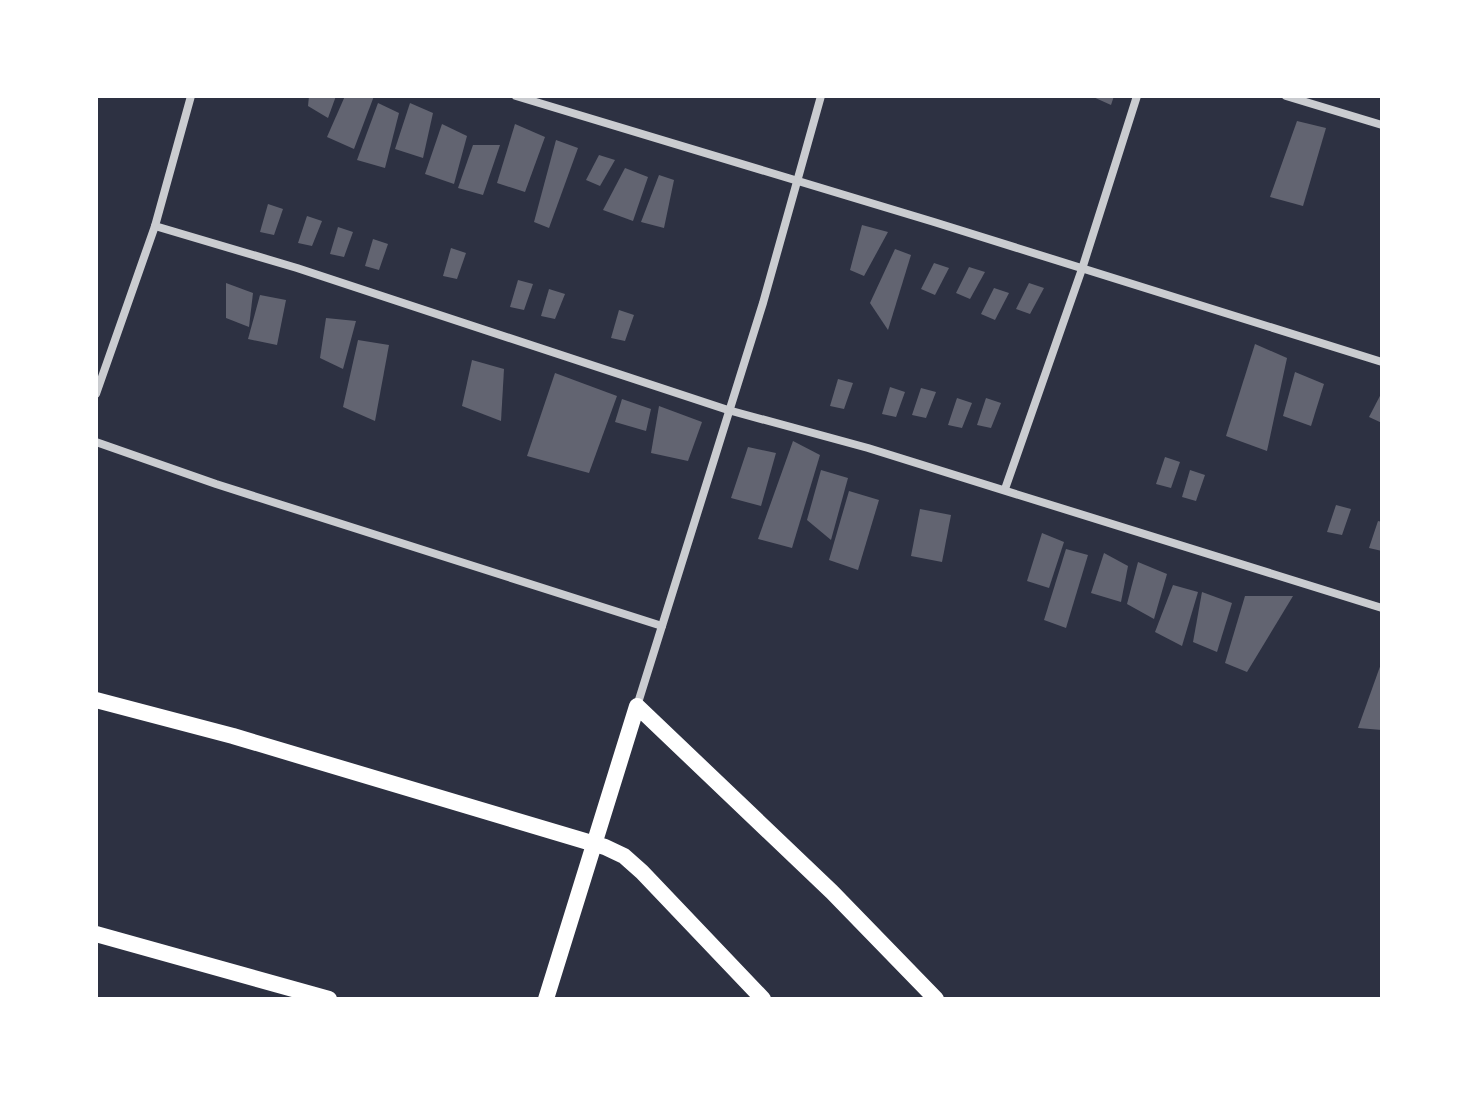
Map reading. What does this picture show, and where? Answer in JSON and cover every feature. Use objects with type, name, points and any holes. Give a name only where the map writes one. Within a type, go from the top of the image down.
[{"type":"main road","points":[[96,700],[233,736],[624,856],[763,999]]},
{"type":"main road","points":[[546,999],[637,706],[821,881],[936,999]]},
{"type":"main road","points":[[96,934],[329,999]]},
{"type":"street","points":[[96,394],[155,226],[191,96]]},
{"type":"street","points":[[516,96],[1382,362]]},
{"type":"street","points":[[637,706],[763,303],[821,96]]},
{"type":"street","points":[[1005,489],[1082,269],[1137,96]]},
{"type":"street","points":[[1286,96],[1382,125]]},
{"type":"street","points":[[155,226],[297,268],[728,410],[1005,489],[1382,608]]},
{"type":"street","points":[[96,442],[216,484],[662,626]]},
{"type":"building","points":[[309,96],[336,96],[328,118],[308,106]]},
{"type":"building","points":[[345,96],[374,96],[354,149],[327,137]]},
{"type":"building","points":[[1091,96],[1114,96],[1111,105]]},
{"type":"building","points":[[378,103],[399,113],[385,168],[357,160]]},
{"type":"building","points":[[410,103],[433,113],[423,158],[395,149]]},
{"type":"building","points":[[1297,121],[1326,128],[1303,206],[1270,197]]},
{"type":"building","points":[[442,124],[467,136],[454,184],[425,174]]},
{"type":"building","points":[[515,124],[545,137],[525,192],[497,183]]},
{"type":"building","points":[[556,140],[578,148],[549,228],[534,222]]},
{"type":"building","points":[[473,145],[500,145],[483,195],[458,188]]},
{"type":"building","points":[[599,155],[615,160],[600,186],[586,180]]},
{"type":"building","points":[[625,168],[648,177],[633,221],[603,210]]},
{"type":"building","points":[[659,175],[674,180],[664,228],[641,222]]},
{"type":"building","points":[[268,204],[283,209],[274,235],[260,232]]},
{"type":"building","points":[[307,216],[322,221],[312,246],[298,243]]},
{"type":"building","points":[[862,225],[888,232],[864,276],[850,270]]},
{"type":"building","points":[[338,227],[353,232],[344,257],[330,254]]},
{"type":"building","points":[[373,239],[388,244],[379,270],[365,266]]},
{"type":"building","points":[[451,248],[466,253],[457,279],[443,276]]},
{"type":"building","points":[[895,249],[911,255],[888,330],[870,303]]},
{"type":"building","points":[[934,263],[949,268],[935,295],[921,289]]},
{"type":"building","points":[[969,267],[985,272],[970,299],[956,293]]},
{"type":"building","points":[[518,280],[533,284],[524,310],[510,307]]},
{"type":"building","points":[[226,283],[253,293],[249,327],[226,318]]},
{"type":"building","points":[[1029,283],[1044,288],[1030,314],[1016,309]]},
{"type":"building","points":[[994,288],[1009,293],[995,320],[981,314]]},
{"type":"building","points":[[549,289],[565,294],[555,319],[541,316]]},
{"type":"building","points":[[260,295],[286,300],[277,345],[248,339]]},
{"type":"building","points":[[619,310],[634,315],[625,341],[611,338]]},
{"type":"building","points":[[326,318],[356,321],[343,369],[320,358]]},
{"type":"building","points":[[358,340],[389,345],[375,421],[343,407]]},
{"type":"building","points":[[1255,344],[1287,358],[1267,451],[1226,436]]},
{"type":"building","points":[[472,360],[504,369],[501,421],[462,406]]},
{"type":"building","points":[[1295,372],[1324,384],[1311,426],[1283,416]]},
{"type":"building","points":[[555,373],[617,396],[589,473],[527,456]]},
{"type":"building","points":[[838,379],[853,383],[844,409],[830,406]]},
{"type":"building","points":[[890,387],[905,392],[896,417],[882,414]]},
{"type":"building","points":[[921,388],[936,392],[926,418],[912,415]]},
{"type":"building","points":[[1382,392],[1382,423],[1369,417]]},
{"type":"building","points":[[957,398],[972,403],[962,428],[948,425]]},
{"type":"building","points":[[986,398],[1001,403],[991,428],[977,425]]},
{"type":"building","points":[[622,399],[651,409],[646,431],[615,422]]},
{"type":"building","points":[[659,406],[702,422],[688,461],[651,453]]},
{"type":"building","points":[[793,441],[820,455],[792,548],[758,539]]},
{"type":"building","points":[[748,447],[776,453],[761,506],[731,498]]},
{"type":"building","points":[[1165,457],[1180,462],[1171,488],[1156,484]]},
{"type":"building","points":[[821,470],[848,478],[831,540],[807,520]]},
{"type":"building","points":[[1190,470],[1205,475],[1196,501],[1182,497]]},
{"type":"building","points":[[849,491],[879,500],[858,570],[829,560]]},
{"type":"building","points":[[1336,505],[1351,509],[1342,535],[1327,532]]},
{"type":"building","points":[[920,509],[951,515],[942,562],[911,556]]},
{"type":"building","points":[[1378,521],[1382,522],[1382,551],[1369,548]]},
{"type":"building","points":[[1042,533],[1064,542],[1049,588],[1027,581]]},
{"type":"building","points":[[1066,549],[1088,555],[1066,628],[1044,620]]},
{"type":"building","points":[[1104,553],[1128,566],[1121,602],[1091,593]]},
{"type":"building","points":[[1138,562],[1167,574],[1154,619],[1127,604]]},
{"type":"building","points":[[1173,585],[1198,592],[1182,646],[1155,632]]},
{"type":"building","points":[[1202,592],[1232,603],[1217,652],[1193,642]]},
{"type":"building","points":[[1245,596],[1293,596],[1247,672],[1225,663]]},
{"type":"building","points":[[1382,661],[1382,730],[1358,728]]}]
